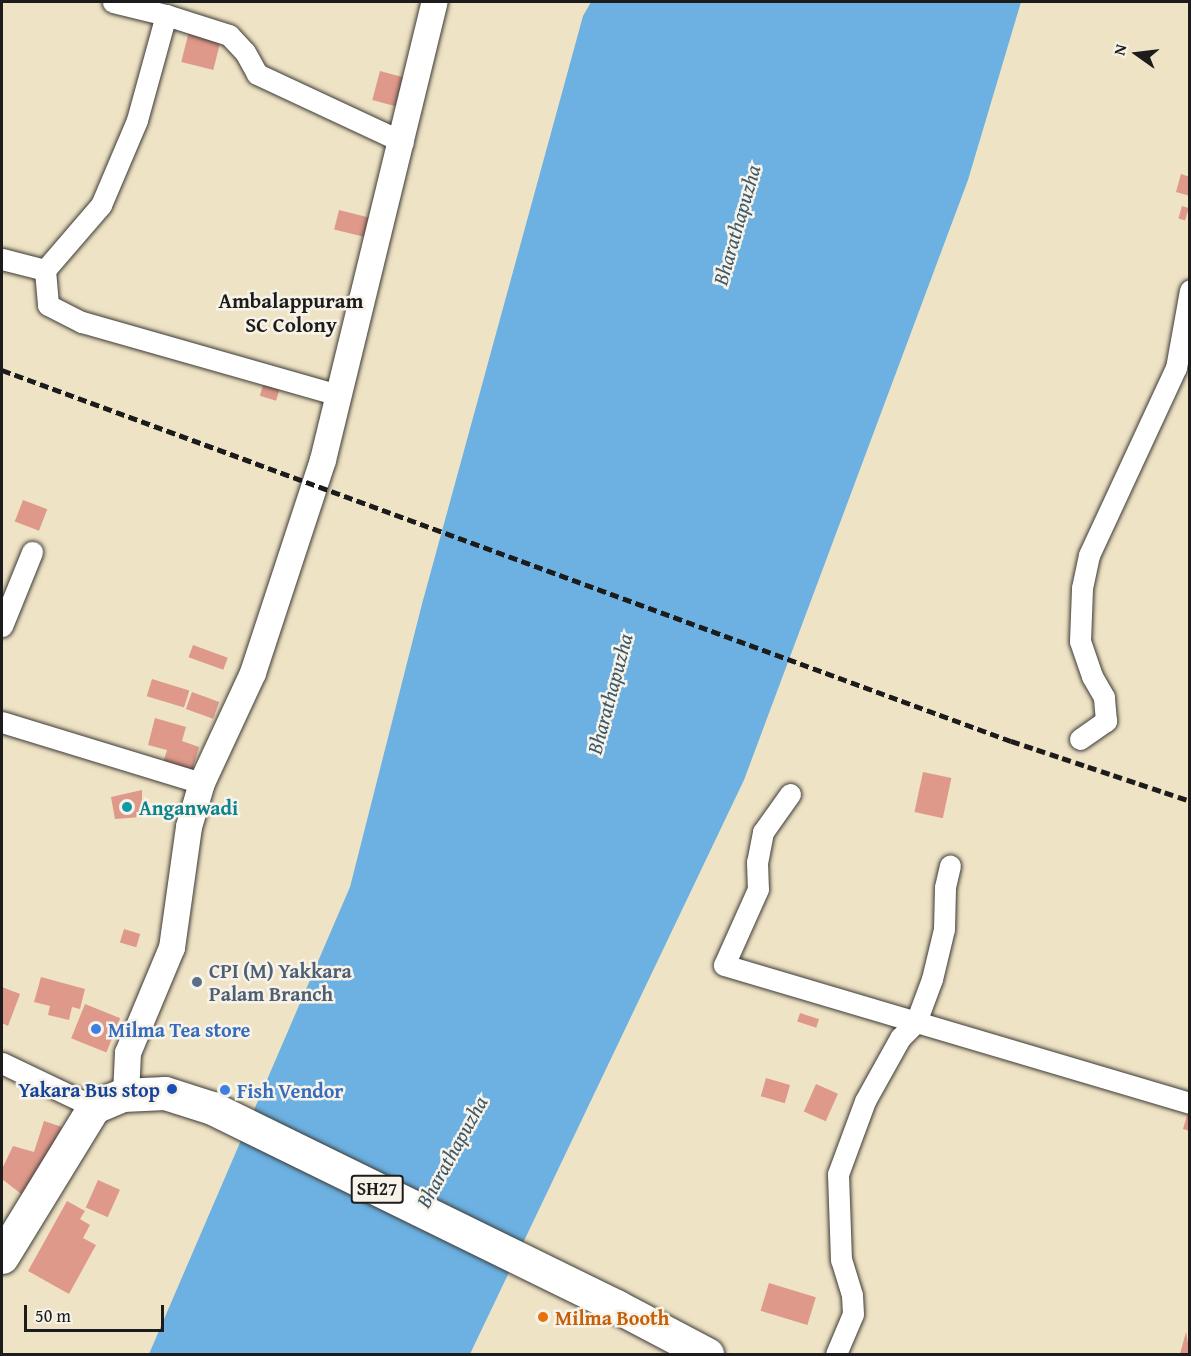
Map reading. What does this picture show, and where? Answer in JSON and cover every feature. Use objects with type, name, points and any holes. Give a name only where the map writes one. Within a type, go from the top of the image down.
[{"type":"main road","name":"SH27","points":[[94,1107],[126,1095],[165,1093],[212,1108],[543,1270],[707,1354]]},
{"type":"main road","points":[[2,1257],[94,1107]]},
{"type":"street","points":[[113,2],[166,15],[229,35],[245,52],[257,74],[404,142]]},
{"type":"street","points":[[126,1095],[128,1053],[172,948],[189,827],[202,783],[253,673],[323,460],[404,142],[435,2]]},
{"type":"street","points":[[166,15],[137,120],[101,204],[45,270],[48,305],[82,322],[339,395]]},
{"type":"street","points":[[2,259],[45,270]]},
{"type":"street","points":[[1080,740],[1106,721],[1104,697],[1092,676],[1080,641],[1082,588],[1089,555],[1176,368],[1190,290]]},
{"type":"street","points":[[2,621],[32,552]]},
{"type":"street","points":[[2,722],[202,783]]},
{"type":"street","points":[[790,794],[763,832],[757,862],[758,889],[724,965],[1190,1103]]},
{"type":"street","points":[[836,1354],[853,1314],[852,1295],[841,1260],[838,1174],[865,1101],[900,1038],[916,1022],[944,929],[945,887],[950,866]]},
{"type":"street","points":[[2,1063],[94,1107]]},
{"type":"water","name":"Bharathapuzha","points":[[591,2],[1021,2],[968,180],[744,780],[470,1354],[149,1354],[350,887],[422,604],[583,16]]},
{"type":"building","points":[[190,27],[222,35],[213,70],[181,62]]},
{"type":"building","points":[[380,71],[403,77],[395,106],[372,100]]},
{"type":"building","points":[[1181,174],[1190,177],[1190,196],[1176,192]]},
{"type":"building","points":[[1182,206],[1189,208],[1185,220],[1178,218]]},
{"type":"building","points":[[339,210],[378,220],[373,239],[334,229]]},
{"type":"building","points":[[268,369],[284,374],[276,401],[260,396]]},
{"type":"building","points":[[23,500],[47,509],[39,531],[15,521]]},
{"type":"building","points":[[193,645],[228,658],[223,670],[189,657]]},
{"type":"building","points":[[152,679],[189,690],[184,708],[147,696]]},
{"type":"building","points":[[192,692],[219,702],[213,719],[186,709]]},
{"type":"building","points":[[155,718],[186,727],[182,741],[199,747],[192,771],[163,763],[167,750],[148,745]]},
{"type":"building","points":[[923,772],[951,778],[943,818],[914,812]]},
{"type":"building","name":"Anganwadi","points":[[142,790],[142,817],[115,819],[111,797]]},
{"type":"building","points":[[124,929],[140,934],[136,947],[120,942]]},
{"type":"building","points":[[41,977],[85,989],[80,1009],[72,1007],[69,1020],[48,1015],[50,1006],[34,1002]]},
{"type":"building","points":[[2,987],[20,994],[8,1026],[2,1023]]},
{"type":"building","name":"Milma Tea store","points":[[85,1004],[120,1018],[106,1053],[71,1038]]},
{"type":"building","points":[[800,1013],[819,1019],[816,1028],[797,1022]]},
{"type":"building","points":[[766,1078],[790,1085],[785,1103],[761,1096]]},
{"type":"building","points":[[816,1084],[838,1094],[826,1121],[804,1111]]},
{"type":"building","points":[[1190,1109],[1190,1131],[1183,1129]]},
{"type":"building","points":[[44,1121],[62,1127],[25,1197],[2,1179],[2,1169],[13,1146],[34,1152]]},
{"type":"building","points":[[98,1180],[120,1190],[108,1217],[86,1207]]},
{"type":"building","points":[[67,1201],[85,1211],[80,1219],[90,1225],[83,1238],[96,1245],[69,1294],[28,1271]]},
{"type":"building","points":[[769,1283],[816,1297],[807,1325],[761,1311]]},
{"type":"building","points":[[1186,1332],[1190,1354],[1180,1354]]},
{"type":"railway","points":[[2,370],[1011,741],[1190,801]]},
{"type":"place","name":"Anganwadi","points":[[127,807]]},
{"type":"place","name":"CPI (M) Yakkara Palam Branch","points":[[197,982]]},
{"type":"place","name":"Milma Tea store","points":[[96,1029]]},
{"type":"place","name":"Yakara Bus stop","points":[[172,1089]]},
{"type":"place","name":"Fish Vendor","points":[[225,1090]]},
{"type":"place","name":"Milma Booth","points":[[543,1317]]},
{"type":"district","name":"Ambalappuram SC Colony","points":[[291,313]]}]
